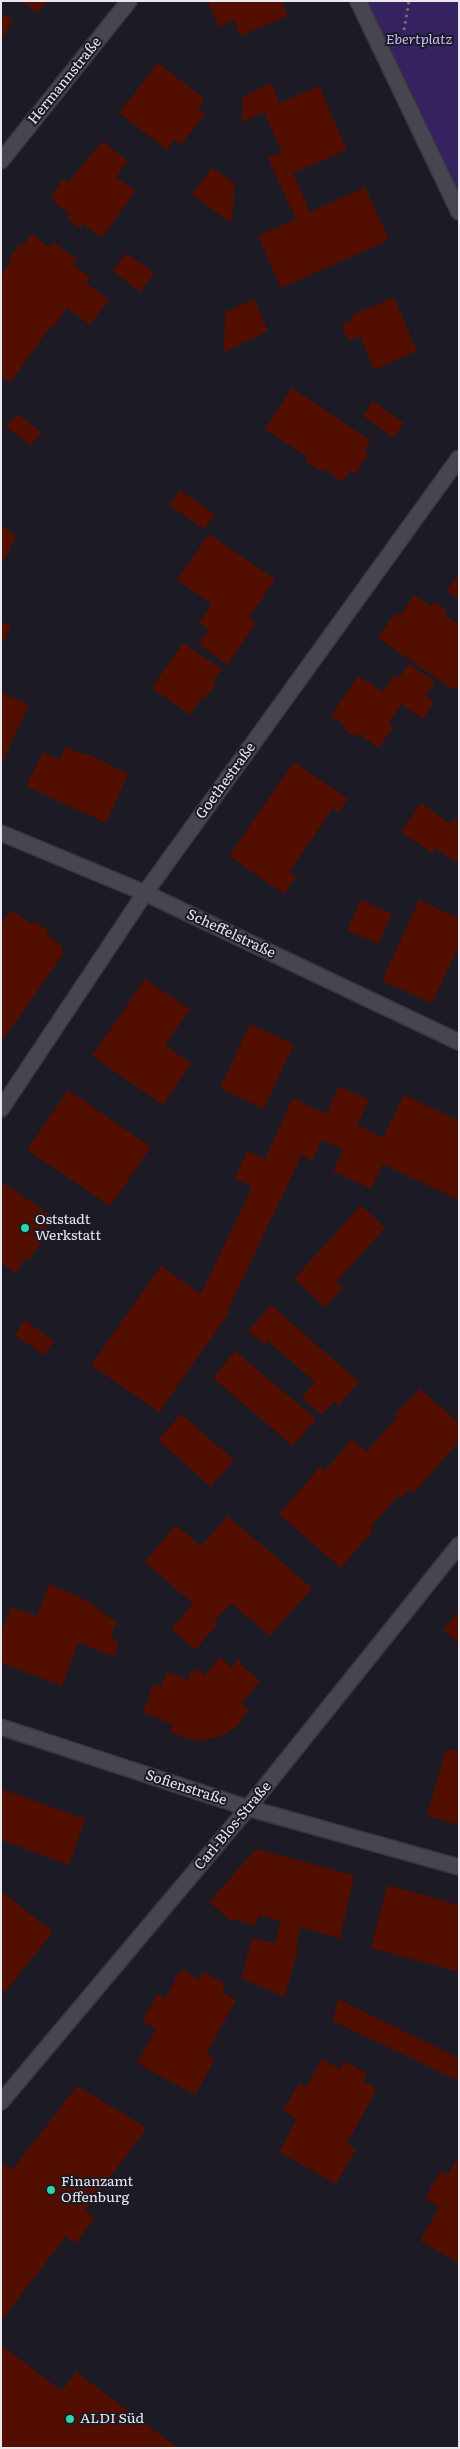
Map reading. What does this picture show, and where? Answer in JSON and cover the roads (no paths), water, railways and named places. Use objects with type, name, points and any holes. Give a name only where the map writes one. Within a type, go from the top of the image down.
[{"type":"street","name":"Hermannstraße","points":[[1,161],[7,142],[129,1]]},
{"type":"street","points":[[358,1],[459,212]]},
{"type":"street","name":"Goethestraße","points":[[1,1109],[145,894],[459,458]]},
{"type":"street","name":"Scheffelstraße","points":[[1,832],[145,894],[459,1042]]},
{"type":"street","name":"Carl-Blos-Straße","points":[[1,2102],[248,1808],[459,1545]]},
{"type":"street","name":"Sofienstraße","points":[[1,1727],[248,1808],[459,1867]]},
{"type":"place","name":"Oststadt Werkstatt","points":[[25,1228]]},
{"type":"place","name":"Finanzamt Offenburg","points":[[51,2190]]},
{"type":"place","name":"ALDI Süd","points":[[70,2419]]},
{"type":"park label","name":"Ebertplatz","points":[[419,40]]}]
